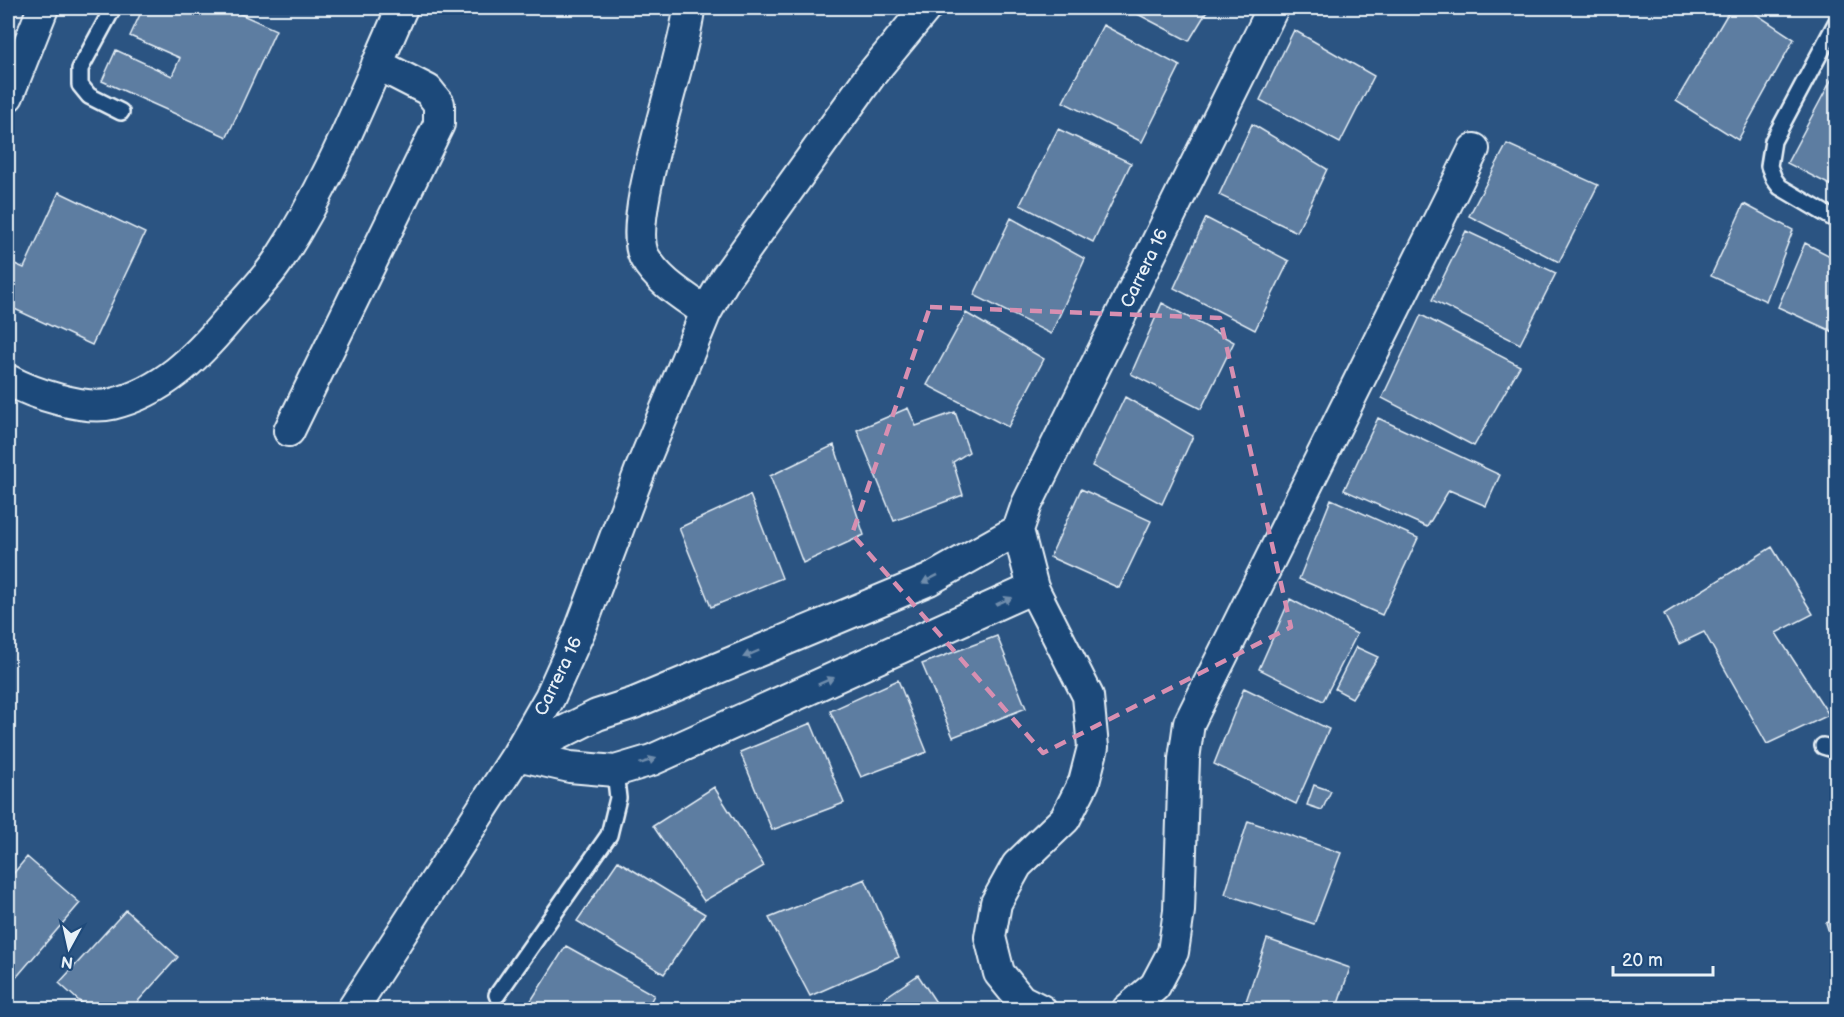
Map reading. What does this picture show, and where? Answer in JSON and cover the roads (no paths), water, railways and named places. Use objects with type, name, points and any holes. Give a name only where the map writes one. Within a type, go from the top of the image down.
[{"type":"street","points":[[8,96],[43,8]]},
{"type":"street","points":[[8,380],[22,388],[71,403],[110,405],[152,390],[199,354],[277,262],[325,180],[402,8]]},
{"type":"street","points":[[689,8],[642,200],[639,229],[644,256],[662,279],[706,312]]},
{"type":"street","name":"Carrera 16","points":[[352,1010],[517,755],[550,697],[580,630],[636,481],[706,312],[726,277],[870,76],[926,8]]},
{"type":"street","name":"Carrera 16","points":[[1018,530],[1027,504],[1273,8]]},
{"type":"street","points":[[289,431],[439,124],[439,104],[428,90],[376,64]]},
{"type":"street","points":[[1127,1010],[1155,986],[1173,952],[1179,911],[1184,759],[1190,723],[1474,149]]},
{"type":"street","points":[[517,755],[597,715],[634,703],[929,580],[1018,530],[1033,588],[1088,696],[1093,747],[1084,782],[1065,819],[1017,865],[996,903],[990,937],[999,973],[1021,1000],[1041,1010]]},
{"type":"street","points":[[517,755],[570,767],[615,771],[652,760],[1033,588]]},
{"type":"lane","points":[[113,8],[80,69],[80,86],[89,96],[121,111]]},
{"type":"lane","points":[[1836,23],[1773,141],[1769,165],[1780,187],[1836,219]]},
{"type":"lane","points":[[497,995],[609,835],[618,798],[615,771]]}]
